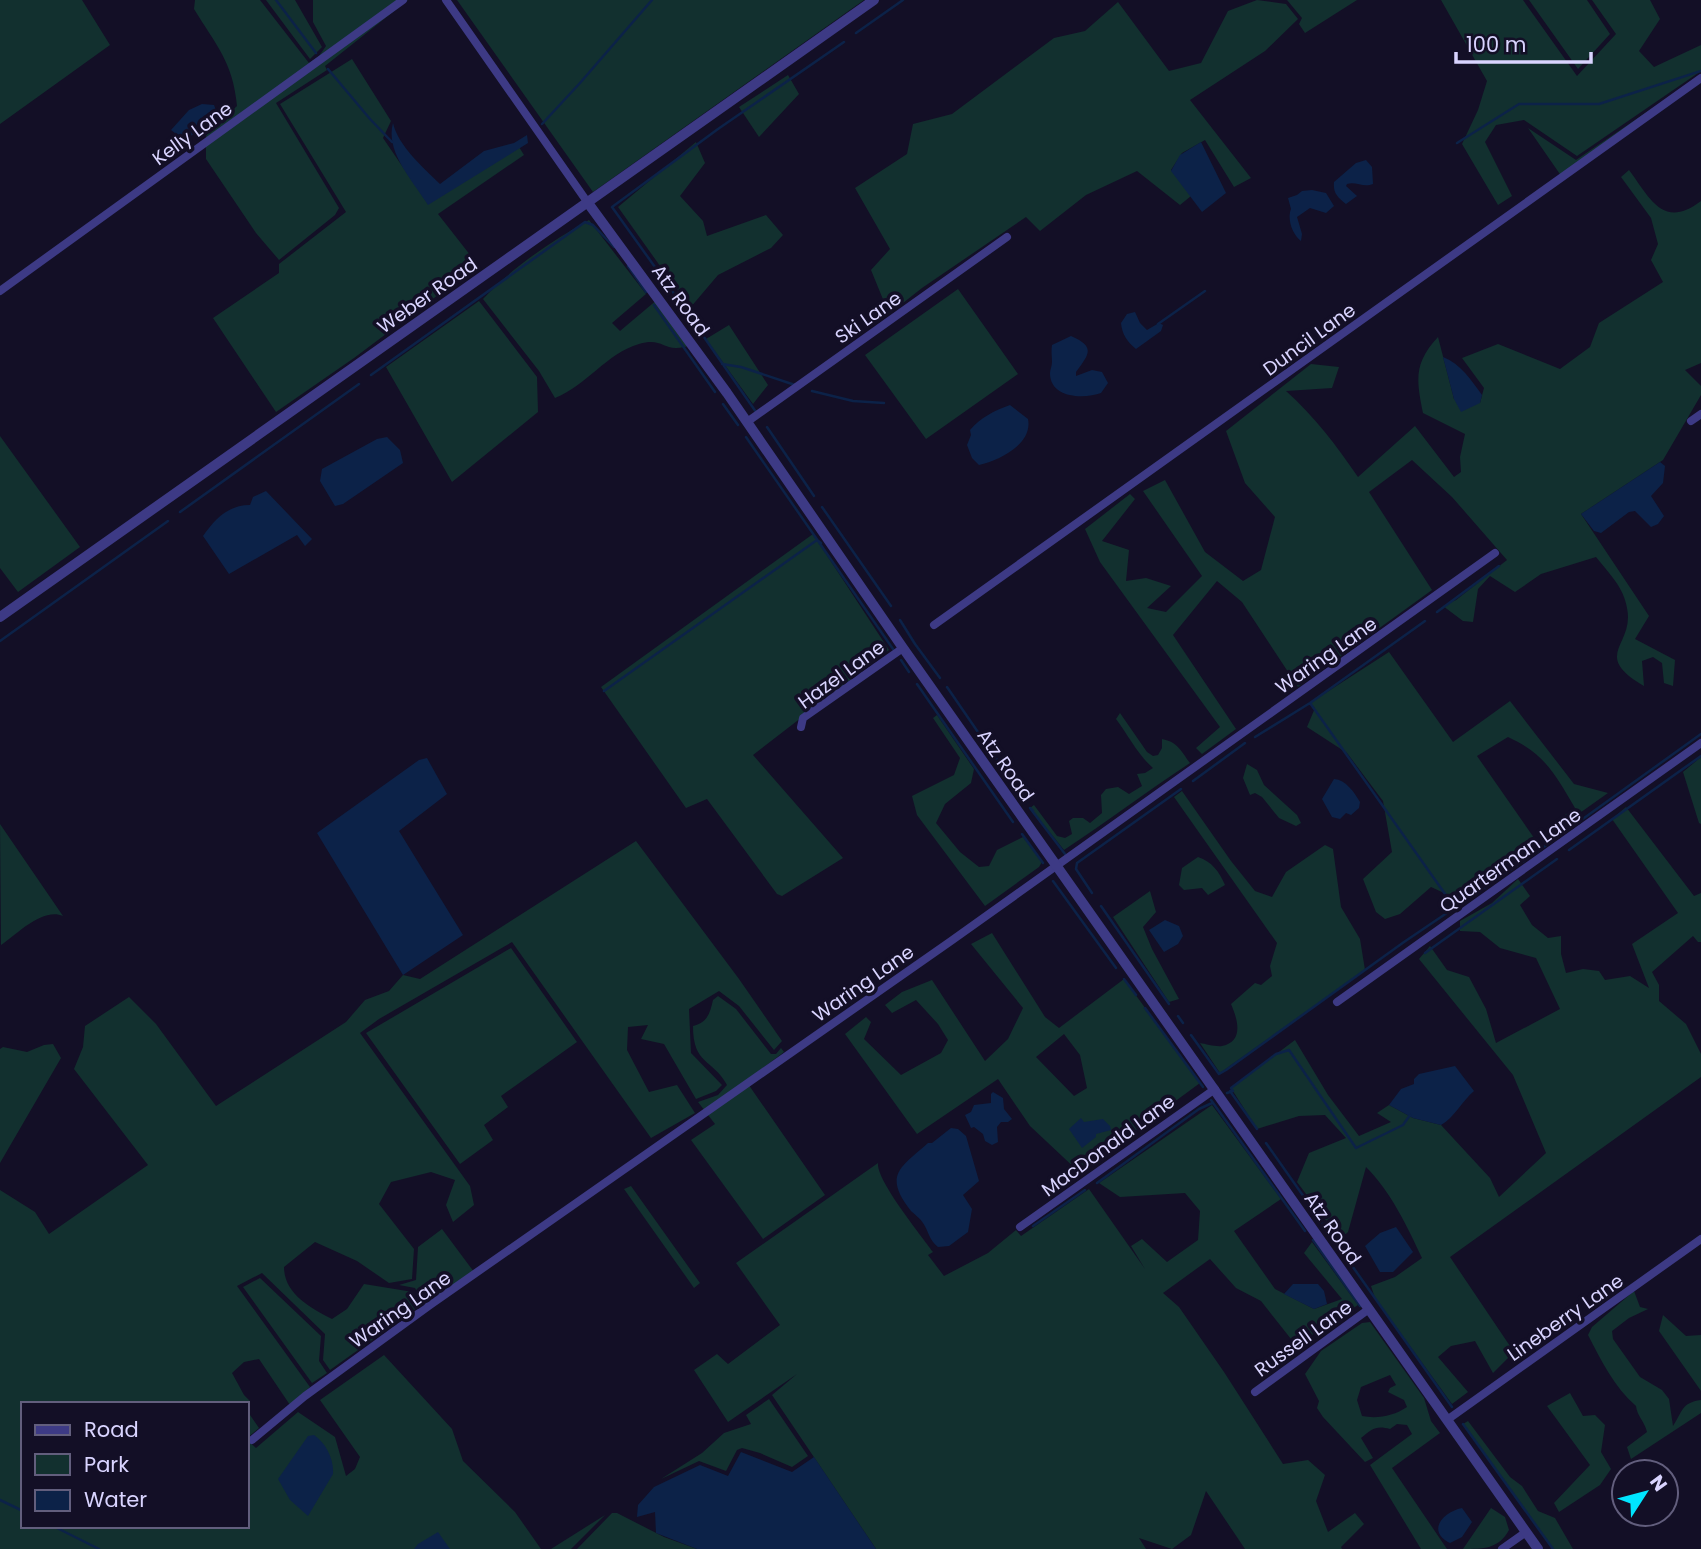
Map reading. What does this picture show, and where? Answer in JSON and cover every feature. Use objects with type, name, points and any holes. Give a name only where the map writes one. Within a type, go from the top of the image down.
[{"type":"street","name":"Kelly Lane","points":[[0,291],[403,0]]},
{"type":"street","name":"Atz Road","points":[[446,0],[747,422],[1056,866],[1538,1549]]},
{"type":"street","name":"Weber Road","points":[[0,617],[874,0]]},
{"type":"street","name":"Duncil Lane","points":[[934,625],[1701,78]]},
{"type":"street","name":"Ski Lane","points":[[747,422],[1007,237]]},
{"type":"street","points":[[1691,421],[1701,414]]},
{"type":"street","name":"Waring Lane","points":[[252,1440],[305,1396],[430,1305],[1056,866],[1494,553]]},
{"type":"street","name":"Hazel Lane","points":[[801,727],[803,718],[903,648]]},
{"type":"street","name":"Quarterman Lane","points":[[1337,1002],[1701,743]]},
{"type":"street","name":"MacDonald Lane","points":[[1020,1227],[1215,1089]]},
{"type":"street","name":"Lineberry Lane","points":[[1447,1420],[1701,1239]]},
{"type":"street","name":"Russell Lane","points":[[1255,1392],[1369,1309]]},
{"type":"street","points":[[1502,1549],[1526,1532]]},
{"type":"green space","points":[[0,0],[82,0],[110,45],[0,124]]},
{"type":"green space","points":[[195,0],[260,0],[309,63],[319,56],[326,46],[313,22],[313,0],[408,0],[325,66],[327,70],[276,103],[339,208],[335,215],[279,260],[256,233],[206,159],[206,135],[237,106],[232,77],[216,44],[194,9]]},
{"type":"green space","points":[[266,0],[295,0],[322,47],[310,59]]},
{"type":"green space","points":[[457,0],[864,0],[593,192]]},
{"type":"green space","points":[[1257,0],[1286,4],[1298,19],[1265,51],[1190,100],[1251,178],[1234,187],[1205,140],[1182,153],[1171,170],[1191,196],[1180,205],[1137,171],[1086,195],[1040,231],[1026,217],[922,288],[889,314],[871,270],[890,249],[855,188],[907,154],[913,124],[952,114],[1054,38],[1085,31],[1118,2],[1169,71],[1201,63],[1228,11]]},
{"type":"green space","points":[[1287,0],[1357,0],[1305,33],[1299,24],[1302,18]]},
{"type":"green space","points":[[1441,0],[1523,0],[1577,76],[1616,34],[1592,0],[1650,0],[1660,19],[1639,51],[1654,67],[1701,45],[1701,71],[1577,156],[1524,120],[1496,125],[1485,142],[1512,196],[1498,205],[1462,144],[1478,110],[1487,81]]},
{"type":"green space","points":[[1529,0],[1587,0],[1610,34],[1578,69]]},
{"type":"green space","points":[[352,59],[391,121],[383,138],[428,204],[519,147],[524,155],[438,214],[478,265],[354,358],[276,412],[213,318],[279,273],[279,264],[346,212],[280,104]]},
{"type":"green space","points":[[788,75],[799,94],[759,137],[739,107]]},
{"type":"green space","points":[[1685,86],[1564,180],[1528,128],[1576,160]]},
{"type":"green space","points":[[696,142],[705,163],[680,196],[703,221],[707,236],[766,215],[783,235],[771,248],[718,275],[690,308],[618,207]]},
{"type":"green space","points":[[1629,170],[1651,200],[1667,211],[1688,209],[1701,201],[1701,363],[1685,370],[1701,386],[1701,395],[1663,460],[1581,514],[1649,616],[1635,639],[1675,660],[1673,686],[1664,683],[1662,663],[1653,657],[1642,661],[1644,686],[1620,666],[1617,657],[1628,621],[1627,608],[1619,587],[1596,557],[1541,574],[1515,592],[1490,576],[1478,589],[1473,622],[1463,621],[1443,606],[1456,600],[1507,560],[1452,497],[1412,460],[1369,492],[1432,590],[1298,687],[1242,602],[1217,581],[1173,635],[1236,729],[1202,754],[1196,748],[1220,727],[1100,562],[1085,529],[1130,494],[1135,499],[1102,541],[1129,550],[1126,581],[1146,578],[1171,586],[1147,608],[1166,612],[1202,576],[1143,491],[1165,480],[1205,552],[1243,581],[1261,570],[1275,517],[1245,483],[1226,431],[1311,364],[1339,367],[1332,388],[1286,391],[1325,432],[1358,477],[1415,426],[1454,477],[1461,472],[1460,457],[1465,434],[1423,413],[1418,381],[1421,364],[1430,346],[1438,337],[1454,399],[1480,403],[1484,388],[1462,358],[1498,344],[1560,369],[1590,347],[1599,323],[1663,282],[1651,260],[1658,244],[1651,218],[1621,177]]},
{"type":"green space","points":[[589,220],[646,294],[612,323],[620,331],[658,299],[692,346],[671,348],[652,342],[627,348],[577,386],[555,398],[539,371],[483,299],[533,255]]},
{"type":"green space","points":[[958,289],[1018,374],[926,439],[865,355]]},
{"type":"green space","points":[[479,301],[537,377],[538,412],[452,482],[386,367]]},
{"type":"green space","points":[[729,325],[768,385],[753,404],[706,339]]},
{"type":"green space","points":[[0,436],[80,547],[18,592],[0,568]]},
{"type":"green space","points":[[813,534],[889,650],[753,755],[843,858],[782,896],[777,894],[707,799],[686,808],[601,687]]},
{"type":"green space","points":[[1389,652],[1453,742],[1510,701],[1574,784],[1608,793],[1560,827],[1556,821],[1575,808],[1548,766],[1531,750],[1508,737],[1477,756],[1539,845],[1452,907],[1444,893],[1431,887],[1400,914],[1385,919],[1376,912],[1363,879],[1392,852],[1383,801],[1347,753],[1307,727],[1315,708],[1310,703]]},
{"type":"green space","points":[[1120,713],[1147,752],[1153,756],[1158,755],[1162,748],[1162,739],[1167,740],[1176,745],[1190,763],[1064,850],[1030,808],[1034,805],[1057,836],[1065,838],[1072,834],[1069,821],[1073,818],[1083,818],[1090,823],[1102,813],[1101,795],[1106,789],[1118,787],[1129,794],[1142,786],[1137,774],[1153,768],[1116,719]]},
{"type":"green space","points":[[937,715],[974,769],[971,783],[945,804],[936,823],[960,852],[979,867],[989,866],[997,850],[1023,837],[1042,862],[1039,867],[985,906],[917,815],[912,796],[954,775],[960,758],[933,718]]},
{"type":"green space","points":[[1701,757],[1701,824],[1683,772]]},
{"type":"green space","points":[[1247,764],[1257,770],[1264,785],[1297,815],[1301,823],[1296,826],[1279,818],[1262,797],[1255,793],[1250,795],[1243,778]]},
{"type":"green space","points":[[1182,791],[1255,891],[1272,897],[1286,872],[1325,845],[1333,849],[1341,907],[1360,939],[1365,970],[1220,1073],[1200,1043],[1222,1046],[1234,1039],[1237,1022],[1231,1004],[1255,983],[1261,985],[1272,976],[1270,966],[1277,943],[1174,797]]},
{"type":"green space","points":[[1626,807],[1694,896],[1701,893],[1701,942],[1693,936],[1652,972],[1659,985],[1659,1001],[1686,1024],[1701,1054],[1701,1077],[1450,1257],[1514,1352],[1493,1373],[1475,1341],[1451,1346],[1438,1357],[1468,1392],[1452,1404],[1375,1298],[1371,1286],[1395,1277],[1422,1258],[1391,1198],[1366,1167],[1348,1232],[1340,1239],[1297,1182],[1309,1153],[1346,1138],[1325,1115],[1299,1116],[1257,1129],[1231,1088],[1295,1040],[1328,1095],[1359,1136],[1391,1122],[1377,1113],[1389,1105],[1413,1118],[1441,1125],[1490,1178],[1499,1197],[1546,1153],[1513,1075],[1419,959],[1430,946],[1447,970],[1469,977],[1486,1009],[1496,1043],[1560,1009],[1536,958],[1500,948],[1480,932],[1460,931],[1460,921],[1492,903],[1518,879],[1530,896],[1520,905],[1532,925],[1548,938],[1561,936],[1561,954],[1566,973],[1583,969],[1599,971],[1605,980],[1630,976],[1649,988],[1632,944],[1678,913],[1612,819]]},
{"type":"green space","points":[[0,824],[63,916],[55,914],[39,918],[1,945]]},
{"type":"green space","points":[[636,841],[782,1041],[774,1050],[739,1006],[719,991],[689,1009],[691,1053],[722,1085],[716,1091],[696,1099],[664,1044],[641,1039],[648,1025],[628,1027],[627,1050],[649,1092],[677,1085],[695,1113],[651,1138],[512,942],[379,1019],[360,1033],[470,1186],[474,1205],[453,1222],[446,1205],[455,1180],[431,1172],[391,1182],[379,1204],[414,1249],[412,1279],[389,1283],[357,1261],[315,1242],[284,1267],[285,1277],[300,1299],[332,1319],[347,1309],[364,1284],[413,1292],[421,1305],[330,1370],[323,1360],[325,1334],[262,1273],[237,1286],[310,1387],[290,1405],[259,1359],[244,1362],[232,1373],[250,1401],[248,1412],[248,1402],[21,1402],[21,1528],[248,1528],[248,1441],[256,1448],[298,1412],[335,1437],[346,1476],[355,1469],[360,1457],[320,1400],[384,1355],[452,1429],[463,1461],[515,1512],[541,1549],[0,1549],[0,1190],[35,1212],[49,1234],[148,1165],[74,1069],[83,1047],[85,1026],[129,997],[156,1024],[216,1106],[346,1022],[365,1000],[389,991],[403,975],[420,979]]},
{"type":"green space","points":[[1198,857],[1214,868],[1225,885],[1208,895],[1202,888],[1184,890],[1179,885],[1182,868]]},
{"type":"green space","points":[[1150,891],[1156,912],[1143,927],[1179,999],[1169,1002],[1113,917]]},
{"type":"green space","points":[[992,933],[1045,1017],[1059,1028],[1124,979],[1200,1083],[1079,1172],[1030,1126],[998,1079],[917,1134],[845,1034],[866,1017],[871,1022],[864,1039],[901,1075],[941,1053],[948,1040],[938,1024],[916,1000],[892,1013],[885,1005],[902,992],[932,980],[985,1061],[1008,1039],[1023,1008],[971,944]],"holes":[[[1064,1034],[1080,1055],[1087,1088],[1074,1096],[1036,1057]]]},
{"type":"green space","points":[[511,948],[577,1042],[501,1096],[508,1107],[484,1125],[493,1140],[460,1164],[366,1033]]},
{"type":"green space","points":[[718,996],[736,1009],[771,1054],[776,1054],[781,1048],[784,1052],[746,1081],[825,1195],[763,1239],[691,1140],[715,1124],[698,1102],[718,1095],[727,1085],[700,1055],[694,1039],[693,1026],[705,1019],[713,1000]]},
{"type":"green space","points":[[53,1044],[61,1058],[0,1163],[0,1049],[3,1047],[27,1052]]},
{"type":"green space","points":[[1212,1105],[1281,1199],[1234,1231],[1275,1289],[1314,1309],[1342,1299],[1304,1253],[1312,1242],[1358,1305],[1309,1337],[1291,1339],[1261,1301],[1236,1288],[1210,1259],[1163,1293],[1179,1307],[1283,1464],[1308,1460],[1325,1475],[1316,1501],[1328,1532],[1355,1513],[1364,1524],[1342,1549],[1245,1549],[1206,1491],[1191,1535],[1172,1549],[1139,1538],[1146,1549],[876,1549],[772,1395],[797,1374],[728,1422],[694,1370],[717,1354],[728,1364],[780,1325],[736,1263],[878,1163],[884,1182],[933,1252],[928,1255],[944,1276],[988,1253],[1016,1230],[1021,1236],[1089,1189],[1145,1269],[1131,1246],[1142,1239],[1167,1262],[1198,1240],[1200,1211],[1185,1193],[1120,1197],[1099,1183]]},
{"type":"green space","points":[[631,1186],[700,1283],[694,1288],[624,1189]]},
{"type":"green space","points":[[442,1229],[474,1272],[425,1306],[415,1288],[399,1285],[416,1280],[418,1247]]},
{"type":"green space","points":[[260,1278],[321,1336],[319,1361],[327,1373],[312,1383],[243,1287]]},
{"type":"green space","points":[[1634,1291],[1640,1307],[1648,1309],[1629,1318],[1612,1331],[1613,1339],[1640,1377],[1662,1390],[1669,1399],[1673,1426],[1683,1408],[1690,1403],[1701,1400],[1701,1413],[1631,1458],[1627,1447],[1647,1432],[1646,1428],[1636,1406],[1615,1382],[1588,1335],[1592,1327]]},
{"type":"green space","points":[[1663,1315],[1686,1336],[1701,1335],[1701,1391],[1659,1331]]},
{"type":"green space","points":[[1370,1322],[1424,1398],[1431,1421],[1440,1433],[1392,1468],[1447,1549],[1421,1549],[1370,1465],[1412,1434],[1407,1425],[1397,1424],[1390,1429],[1378,1428],[1361,1438],[1373,1458],[1365,1462],[1317,1408],[1319,1401],[1305,1374],[1321,1351],[1362,1323]],"holes":[[[1390,1375],[1396,1385],[1388,1392],[1404,1400],[1407,1407],[1385,1416],[1362,1416],[1357,1400],[1361,1387]]]},
{"type":"green space","points":[[1570,1393],[1583,1416],[1595,1415],[1605,1425],[1601,1452],[1610,1467],[1600,1485],[1559,1512],[1554,1503],[1590,1465],[1547,1406]]},
{"type":"green space","points":[[769,1399],[808,1456],[792,1467],[742,1448],[737,1450],[726,1471],[699,1461],[661,1479],[702,1453],[724,1433],[751,1424],[746,1415]]},
{"type":"green space","points":[[248,1412],[259,1428],[248,1437]]},
{"type":"green space","points":[[1468,1421],[1510,1477],[1522,1486],[1538,1511],[1555,1518],[1573,1549],[1553,1549],[1463,1424]]},
{"type":"green space","points":[[1491,1508],[1505,1517],[1509,1530],[1505,1536],[1490,1547],[1463,1549]]},
{"type":"green space","points":[[612,1513],[617,1513],[664,1537],[697,1549],[577,1549]]},
{"type":"green space","points":[[605,1515],[571,1549],[551,1549]]},
{"type":"water","points":[[202,104],[214,105],[218,116],[209,125],[184,140],[171,130],[189,110]]},
{"type":"water","points":[[393,123],[406,148],[440,184],[484,151],[514,143],[527,135],[528,143],[428,205],[397,155],[393,145]]},
{"type":"water","points":[[1201,142],[1226,193],[1202,212],[1171,171],[1180,155]]},
{"type":"water","points":[[1366,160],[1372,167],[1373,184],[1347,184],[1357,196],[1346,204],[1336,194],[1334,182],[1356,163]]},
{"type":"water","points":[[1302,191],[1326,193],[1334,206],[1326,213],[1310,208],[1297,217],[1302,234],[1301,241],[1291,226],[1288,198]]},
{"type":"water","points":[[1135,312],[1147,330],[1159,323],[1163,325],[1161,331],[1136,349],[1126,338],[1121,323],[1127,314]]},
{"type":"water","points":[[1071,336],[1084,344],[1088,351],[1076,376],[1092,370],[1102,372],[1108,383],[1101,393],[1070,395],[1056,388],[1052,382],[1052,345]]},
{"type":"water","points":[[1443,357],[1470,378],[1482,395],[1480,403],[1461,412],[1454,399]]},
{"type":"water","points":[[1010,405],[1028,419],[1025,436],[1005,455],[979,465],[972,458],[967,445],[970,430],[988,415]]},
{"type":"water","points":[[387,437],[400,450],[403,463],[343,504],[335,506],[320,481],[322,469],[377,439]]},
{"type":"water","points":[[1660,462],[1665,466],[1663,483],[1651,496],[1664,516],[1658,524],[1651,527],[1635,511],[1629,512],[1601,533],[1594,531],[1581,514]]},
{"type":"water","points":[[266,491],[312,539],[305,546],[297,535],[229,574],[203,536],[223,514],[235,507],[250,505],[253,497]]},
{"type":"water","points":[[427,758],[447,794],[399,831],[463,935],[403,975],[317,833],[419,760]]},
{"type":"water","points":[[1334,779],[1346,784],[1360,802],[1359,808],[1351,815],[1346,813],[1340,819],[1332,817],[1322,799]]},
{"type":"water","points":[[1165,920],[1179,926],[1183,936],[1178,944],[1164,952],[1149,930]]},
{"type":"water","points":[[1455,1066],[1474,1091],[1441,1125],[1413,1118],[1389,1105],[1401,1089],[1414,1084],[1414,1079],[1419,1074]]},
{"type":"water","points":[[993,1092],[1003,1098],[1004,1109],[1012,1119],[1001,1122],[997,1127],[998,1142],[992,1145],[985,1141],[983,1134],[974,1127],[971,1128],[965,1115],[971,1112],[974,1105],[991,1103]]},
{"type":"water","points":[[1081,1118],[1084,1122],[1103,1119],[1111,1130],[1096,1134],[1096,1137],[1082,1148],[1069,1129]]},
{"type":"water","points":[[951,1128],[958,1129],[966,1136],[979,1181],[963,1195],[972,1209],[968,1232],[949,1246],[938,1247],[922,1221],[903,1199],[897,1180],[898,1173],[910,1159]]},
{"type":"water","points":[[1396,1227],[1413,1252],[1393,1272],[1380,1272],[1365,1246],[1380,1233]]},
{"type":"water","points":[[1293,1284],[1318,1284],[1324,1291],[1327,1304],[1314,1309],[1284,1294]]},
{"type":"water","points":[[314,1435],[328,1452],[333,1474],[308,1516],[290,1500],[278,1479],[308,1436]]},
{"type":"water","points":[[741,1452],[792,1472],[814,1457],[876,1549],[697,1549],[656,1533],[655,1512],[637,1517],[638,1505],[654,1487],[700,1465],[728,1476]]},
{"type":"water","points":[[1462,1508],[1472,1522],[1462,1537],[1450,1543],[1439,1533],[1440,1522],[1449,1513]]},
{"type":"water","points":[[438,1532],[450,1549],[414,1549],[418,1544]]},
{"type":"waterway","points":[[276,0],[316,53]]},
{"type":"waterway","points":[[542,124],[652,0]]},
{"type":"waterway","points":[[856,33],[903,0]]},
{"type":"waterway","points":[[690,316],[612,207],[718,129],[844,42]]},
{"type":"waterway","points":[[328,69],[392,142]]},
{"type":"waterway","points":[[1457,143],[1519,104],[1599,104],[1701,71]]},
{"type":"waterway","points":[[371,375],[585,222],[593,225],[614,247]]},
{"type":"waterway","points":[[628,266],[646,292]]},
{"type":"waterway","points":[[1158,324],[1205,291]]},
{"type":"waterway","points":[[654,305],[715,392]]},
{"type":"waterway","points":[[697,327],[756,412]]},
{"type":"waterway","points":[[722,364],[741,367],[795,385]]},
{"type":"waterway","points":[[180,512],[359,384]]},
{"type":"waterway","points":[[812,391],[853,401],[884,403]]},
{"type":"waterway","points":[[723,404],[738,425]]},
{"type":"waterway","points":[[767,427],[814,496]]},
{"type":"waterway","points":[[746,437],[893,649]]},
{"type":"waterway","points":[[822,507],[891,606]]},
{"type":"waterway","points":[[0,641],[168,521]]},
{"type":"waterway","points":[[604,691],[817,540],[821,543]]},
{"type":"waterway","points":[[1437,612],[1499,566]]},
{"type":"waterway","points":[[900,620],[940,678]]},
{"type":"waterway","points":[[1255,737],[1310,703],[1425,621]]},
{"type":"waterway","points":[[901,660],[909,672]]},
{"type":"waterway","points":[[917,684],[1013,822]]},
{"type":"waterway","points":[[947,687],[1015,786]]},
{"type":"waterway","points":[[1310,703],[1455,908]]},
{"type":"waterway","points":[[1191,1035],[1219,1074],[1226,1070],[1701,734]]},
{"type":"waterway","points":[[1193,781],[1245,743]]},
{"type":"waterway","points":[[1569,850],[1701,756]]},
{"type":"waterway","points":[[1092,893],[1076,869],[1077,863],[1181,789]]},
{"type":"waterway","points":[[1021,795],[1027,802]]},
{"type":"waterway","points":[[1033,811],[1030,808],[1065,854]]},
{"type":"waterway","points":[[1022,834],[1043,863]]},
{"type":"waterway","points":[[1425,953],[1557,859]]},
{"type":"waterway","points":[[1053,881],[1116,968]]},
{"type":"waterway","points":[[1101,906],[1169,1004]]},
{"type":"waterway","points":[[1124,979],[1136,995]]},
{"type":"waterway","points":[[1145,1008],[1203,1087]]},
{"type":"waterway","points":[[1178,1016],[1183,1023]]},
{"type":"waterway","points":[[1227,1093],[1233,1091],[1231,1088],[1276,1054],[1289,1050],[1356,1148],[1403,1125],[1410,1115]]},
{"type":"waterway","points":[[1230,1091],[1257,1129]]},
{"type":"waterway","points":[[1211,1100],[1305,1231]]},
{"type":"waterway","points":[[1097,1183],[1199,1109],[1212,1103]]},
{"type":"waterway","points":[[1266,1143],[1337,1244]]},
{"type":"waterway","points":[[1033,1226],[1085,1190]]},
{"type":"waterway","points":[[1313,1240],[1360,1306]]},
{"type":"waterway","points":[[1343,1253],[1452,1407]]},
{"type":"waterway","points":[[1463,1424],[1553,1549]]},
{"type":"waterway","points":[[0,1500],[21,1510]]},
{"type":"waterway","points":[[57,1528],[99,1549]]}]
